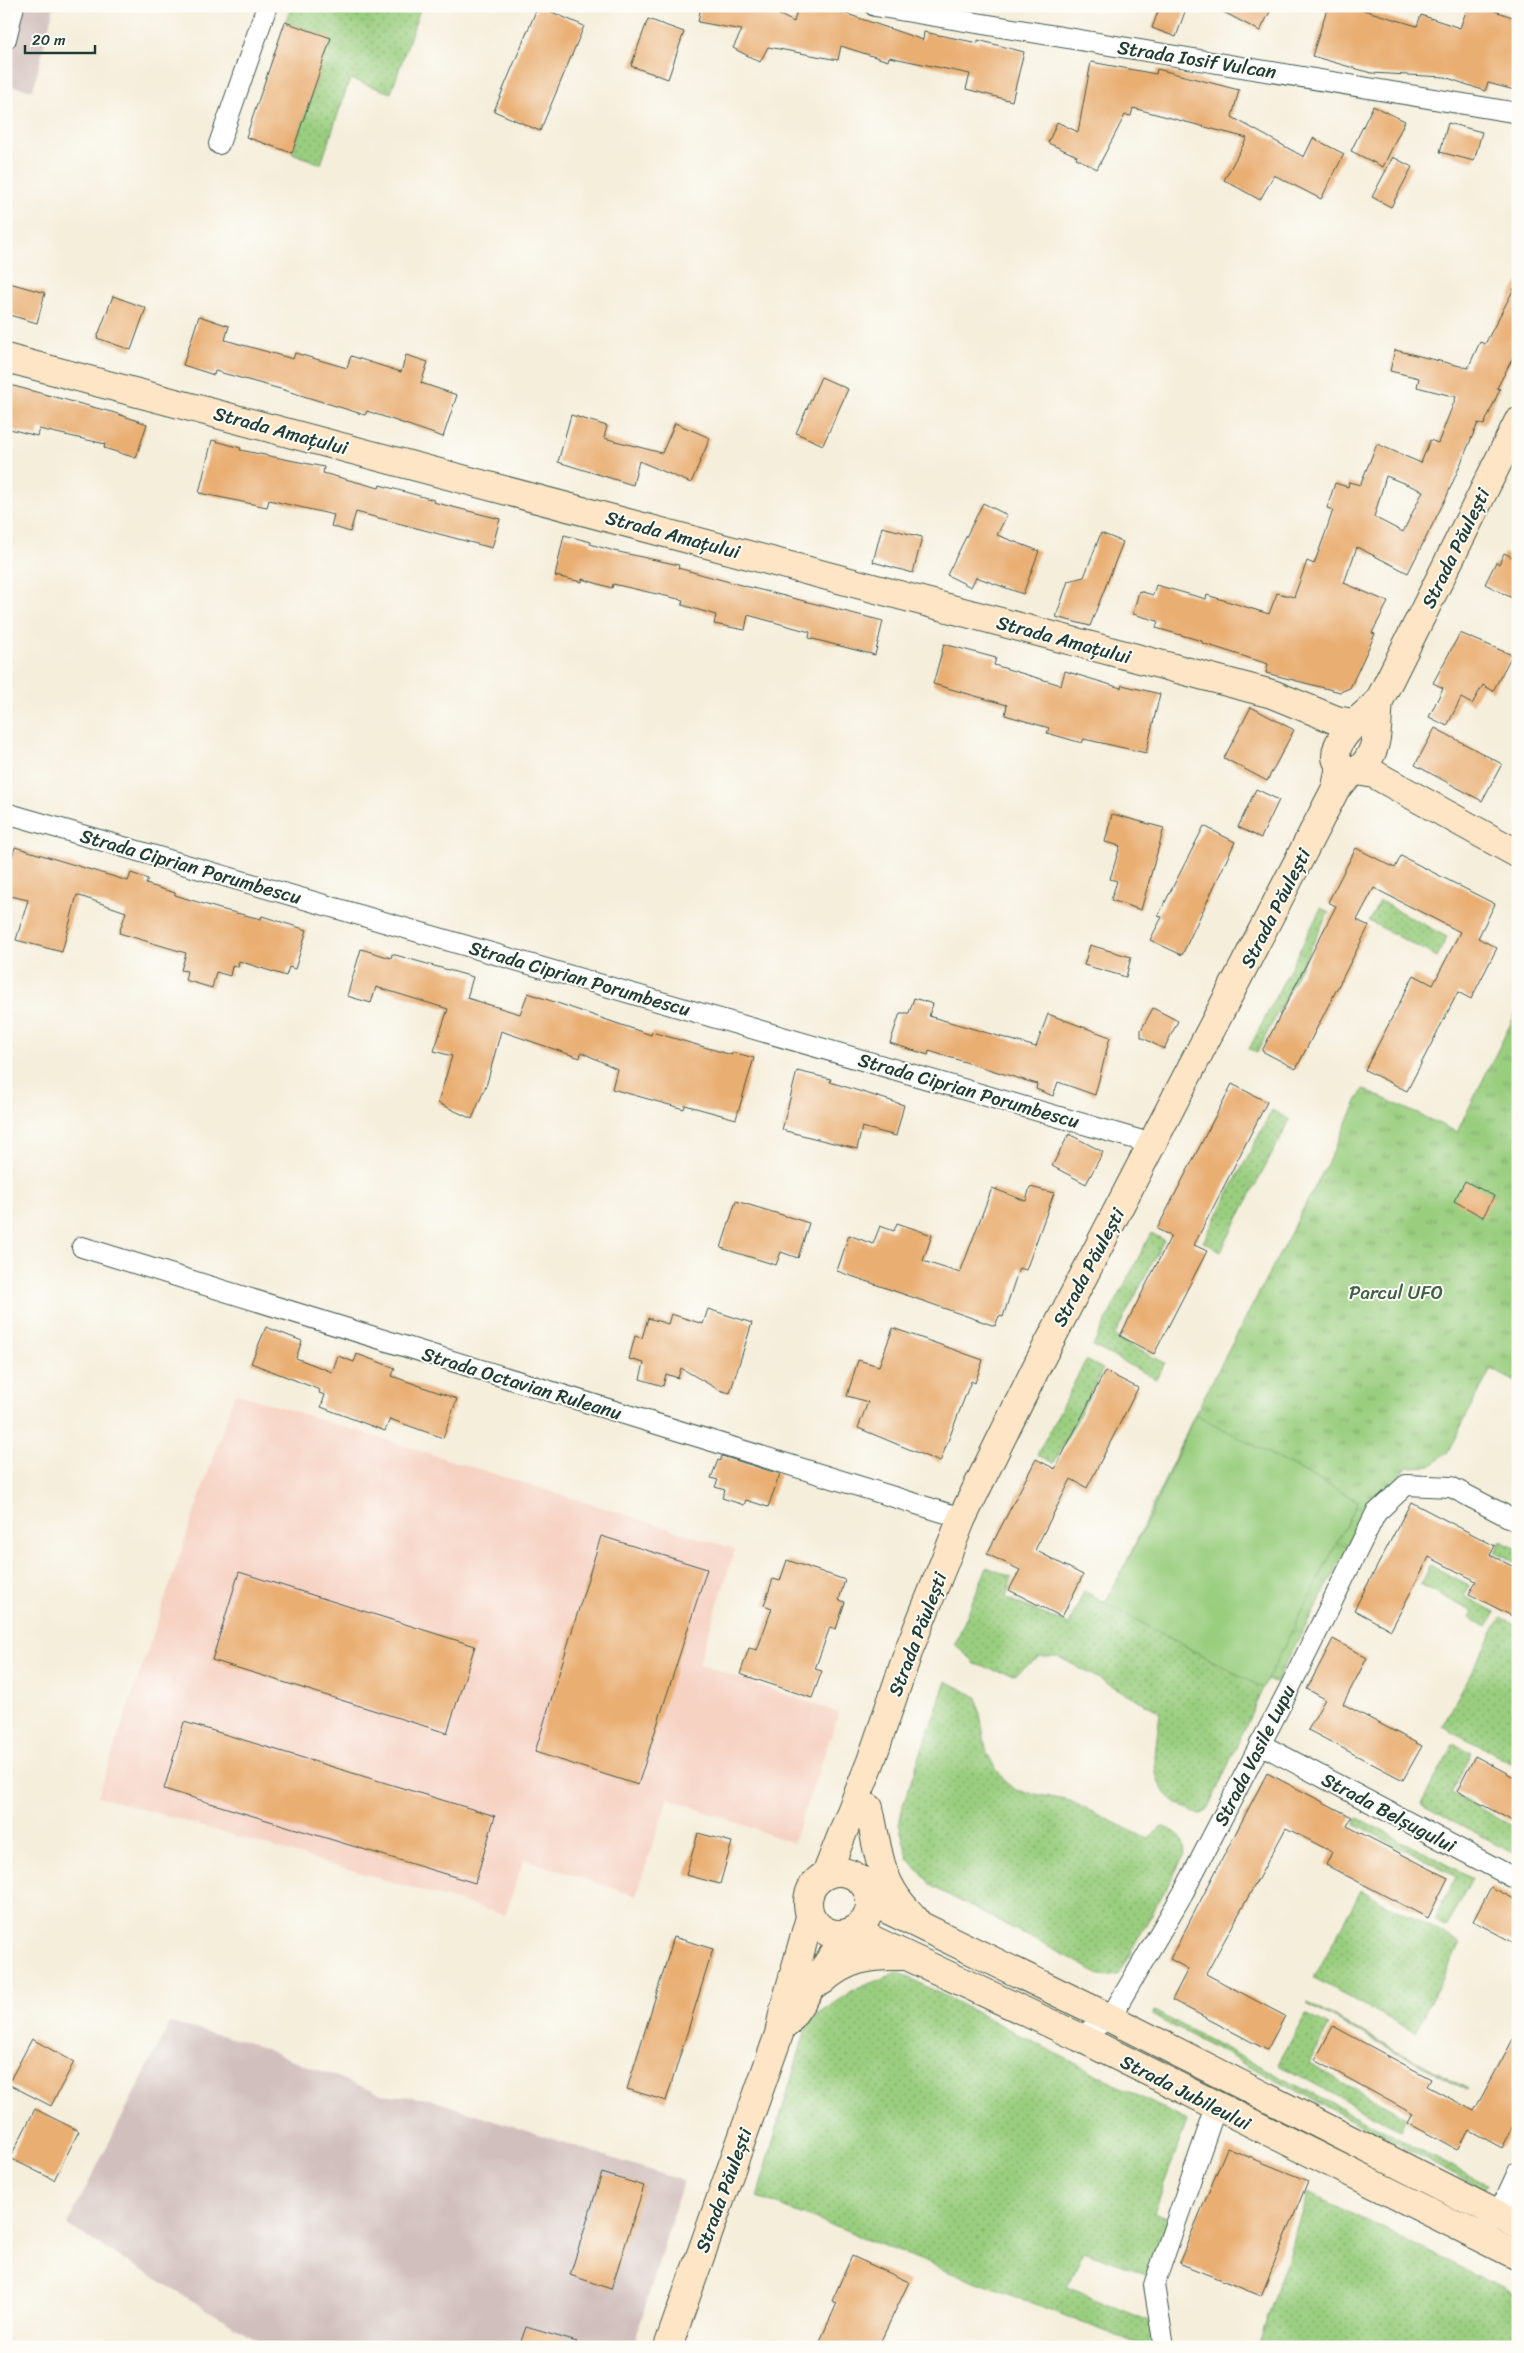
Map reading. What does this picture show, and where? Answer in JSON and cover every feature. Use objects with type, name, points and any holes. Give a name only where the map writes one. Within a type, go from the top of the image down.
[{"type":"main road","name":"Strada Amațului","points":[[6,358],[1262,692],[1358,721]]},
{"type":"main road","name":"Strada Păulești","points":[[826,1874],[871,1760],[910,1647],[962,1518],[1038,1364],[1153,1144],[1355,771],[1377,740],[1358,721],[1517,425]]},
{"type":"main road","points":[[1355,771],[1518,854]]},
{"type":"main road","name":"Strada Păulești","points":[[869,1895],[871,1760]]},
{"type":"main road","points":[[870,1808],[882,1868],[888,1884],[897,1899],[919,1924]]},
{"type":"main road","points":[[842,1872],[852,1875],[869,1895],[868,1913],[862,1924],[851,1932],[834,1934],[824,1930],[810,1917],[809,1895],[817,1880],[826,1874],[842,1872]]},
{"type":"main road","name":"Strada Jubileului","points":[[869,1895],[919,1924],[1110,2018],[1508,2220]]},
{"type":"main road","name":"Strada Păulești","points":[[668,2347],[779,2034],[786,2000],[810,1917]]},
{"type":"main road","name":"Strada Păulești","points":[[779,2034],[851,1932]]},
{"type":"main road","name":"Strada Jubileului","points":[[851,1932],[910,1956],[1078,2037],[1518,2256]]},
{"type":"main road","points":[[806,1995],[834,1970],[850,1961],[869,1957],[910,1956]]},
{"type":"street","points":[[6,39],[14,6]]},
{"type":"street","points":[[219,144],[267,6]]},
{"type":"street","name":"Strada Iosif Vulcan","points":[[875,6],[1518,113]]},
{"type":"street","name":"Strada Ciprian Porumbescu","points":[[6,813],[1153,1144]]},
{"type":"street","name":"Strada Octavian Ruleanu","points":[[82,1247],[962,1518]]},
{"type":"street","name":"Strada Vasile Lupu","points":[[1078,2037],[1110,2018],[1182,1895],[1376,1514],[1406,1485],[1432,1484],[1450,1487],[1518,1522]]},
{"type":"street","name":"Strada Belșugului","points":[[1260,1744],[1518,1880]]},
{"type":"street","points":[[1164,2347],[1154,2285],[1216,2107]]},
{"type":"street","points":[[1476,2235],[1508,2220],[1518,2172]]},
{"type":"shaded area","points":[[6,6],[54,6],[33,90],[6,85]]},
{"type":"shaded area","points":[[235,1393],[735,1549],[699,1664],[839,1713],[793,1843],[668,1798],[636,1896],[524,1859],[505,1915],[98,1796]]},
{"type":"shaded area","points":[[170,2023],[244,2041],[381,2094],[429,2099],[683,2181],[633,2347],[269,2347],[67,2225]]},
{"type":"green space","points":[[292,6],[421,6],[391,93],[350,79],[321,164],[292,153],[331,38],[285,22]]},
{"type":"green space","points":[[1380,901],[1447,937],[1437,957],[1369,921]]},
{"type":"green space","points":[[1321,908],[1329,912],[1257,1053],[1249,1049]]},
{"type":"green space","name":"Parcul UFO","points":[[1518,1009],[1518,1383],[1491,1369],[1447,1453],[1431,1466],[1408,1467],[1369,1508],[1276,1682],[1260,1679],[1111,1596],[1195,1414],[1329,1160],[1363,1089],[1457,1132]]},
{"type":"green space","points":[[1272,1110],[1290,1120],[1221,1251],[1203,1242]]},
{"type":"green space","points":[[1151,1233],[1164,1240],[1114,1337],[1165,1363],[1156,1379],[1093,1346]]},
{"type":"green space","points":[[1086,1360],[1103,1369],[1054,1463],[1037,1455]]},
{"type":"green space","points":[[1195,1414],[1358,1501],[1263,1688],[1105,1603],[1152,1513]]},
{"type":"green space","points":[[1501,1541],[1518,1550],[1518,1563],[1495,1552]]},
{"type":"green space","points":[[1430,1565],[1469,1585],[1464,1596],[1495,1612],[1487,1627],[1470,1618],[1473,1612],[1420,1584]]},
{"type":"green space","points":[[987,1567],[1012,1577],[1006,1598],[1069,1625],[1084,1591],[1263,1688],[1207,1811],[1199,1815],[1168,1796],[1160,1785],[1156,1773],[1155,1760],[1160,1712],[1059,1657],[1041,1657],[1015,1674],[996,1671],[975,1664],[955,1644]]},
{"type":"green space","points":[[1501,1617],[1518,1627],[1518,1766],[1442,1726]]},
{"type":"green space","points":[[946,1681],[977,1697],[987,1754],[1005,1782],[1016,1790],[1070,1801],[1148,1839],[1161,1827],[1176,1833],[1181,1839],[1185,1854],[1118,1975],[1106,1977],[933,1887],[908,1858],[899,1824],[904,1801]]},
{"type":"green space","points":[[1454,1743],[1472,1753],[1451,1793],[1518,1829],[1518,1855],[1421,1804]]},
{"type":"green space","points":[[1358,1818],[1472,1878],[1446,1927],[1434,1920],[1456,1877],[1355,1824]]},
{"type":"green space","points":[[1361,1890],[1461,1943],[1414,2032],[1314,1978]]},
{"type":"green space","points":[[898,1972],[1187,2121],[1154,2213],[1170,2219],[1149,2275],[1084,2251],[1067,2287],[1154,2323],[1156,2347],[1146,2347],[757,2197],[808,2022],[852,1991]]},
{"type":"green space","points":[[1308,2003],[1468,2089],[1307,2004]]},
{"type":"green space","points":[[1154,2011],[1486,2184],[1483,2189],[1152,2015]]},
{"type":"green space","points":[[1306,2014],[1329,2026],[1309,2064],[1407,2118],[1401,2131],[1278,2064]]},
{"type":"green space","points":[[1309,2193],[1518,2295],[1518,2347],[1258,2347]]},
{"type":"building","points":[[538,6],[584,26],[540,131],[494,111]]},
{"type":"building","points":[[701,6],[762,6],[794,22],[798,6],[808,6],[847,14],[923,40],[924,32],[978,43],[978,40],[1024,52],[1012,101],[966,89],[970,74],[889,57],[888,61],[841,46],[838,60],[768,47],[760,62],[733,48],[742,30],[698,22]]},
{"type":"building","points":[[1160,6],[1187,6],[1176,37],[1152,28]]},
{"type":"building","points":[[1212,6],[1273,6],[1260,31]]},
{"type":"building","points":[[1328,6],[1350,6],[1417,26],[1421,15],[1460,28],[1468,6],[1481,6],[1518,19],[1518,91],[1488,83],[1485,91],[1445,77],[1371,73],[1312,56]]},
{"type":"building","points":[[648,19],[684,32],[668,79],[631,66]]},
{"type":"building","points":[[285,22],[331,38],[292,153],[246,137]]},
{"type":"building","points":[[1091,62],[1156,74],[1157,69],[1239,90],[1232,117],[1304,157],[1313,138],[1344,154],[1321,199],[1274,175],[1260,200],[1224,180],[1247,138],[1133,108],[1131,116],[1125,115],[1097,169],[1076,158],[1077,156],[1048,143],[1057,122],[1078,132]]},
{"type":"building","points":[[1373,106],[1405,121],[1383,167],[1351,151]]},
{"type":"building","points":[[1448,123],[1482,132],[1474,161],[1440,152]]},
{"type":"building","points":[[1393,157],[1412,167],[1391,207],[1372,197]]},
{"type":"building","points":[[1518,281],[1518,348],[1497,388],[1500,389],[1484,425],[1478,423],[1446,498],[1408,573],[1357,547],[1344,583],[1388,602],[1372,633],[1375,634],[1350,688],[1340,692],[1266,673],[1268,664],[1202,643],[1202,641],[1156,628],[1158,621],[1133,614],[1139,591],[1153,595],[1156,585],[1206,599],[1207,595],[1269,614],[1277,593],[1294,597],[1307,561],[1314,564],[1325,534],[1333,510],[1327,508],[1335,483],[1348,487],[1349,482],[1360,485],[1377,444],[1421,463],[1430,440],[1438,443],[1456,397],[1417,387],[1419,378],[1390,371],[1395,350],[1468,368],[1480,342],[1485,344]],"holes":[[[1386,476],[1423,491],[1403,532],[1374,517]]]},
{"type":"building","points":[[6,282],[45,293],[37,323],[6,314]]},
{"type":"building","points":[[113,296],[146,308],[131,350],[97,338]]},
{"type":"building","points":[[199,316],[229,326],[225,340],[293,359],[295,353],[347,368],[351,356],[401,372],[406,355],[428,362],[421,383],[457,395],[443,437],[367,411],[365,415],[215,371],[214,375],[183,365]]},
{"type":"building","points":[[821,377],[848,389],[823,445],[796,433]]},
{"type":"building","points":[[6,384],[115,413],[147,424],[136,458],[104,448],[105,444],[39,429],[37,436],[6,428]]},
{"type":"building","points":[[571,415],[607,426],[604,438],[662,453],[675,423],[710,438],[691,483],[639,461],[633,485],[558,462]]},
{"type":"building","points":[[212,440],[241,448],[240,450],[324,467],[323,473],[379,488],[380,485],[434,500],[433,502],[500,519],[492,548],[356,512],[350,532],[331,526],[334,515],[269,500],[267,507],[199,493]]},
{"type":"building","points":[[983,503],[1007,515],[997,535],[1039,551],[1023,594],[976,577],[971,587],[947,575]]},
{"type":"building","points":[[882,527],[922,537],[913,573],[873,562]]},
{"type":"building","points":[[1101,533],[1123,542],[1090,626],[1056,617],[1068,581],[1084,577]]},
{"type":"building","points":[[564,535],[591,542],[590,544],[614,551],[679,565],[678,568],[883,621],[875,655],[809,638],[810,632],[748,615],[745,630],[714,624],[716,615],[682,605],[683,600],[613,584],[612,588],[582,579],[582,582],[555,576]]},
{"type":"building","points":[[1504,553],[1518,560],[1518,601],[1485,584],[1496,562],[1499,564]]},
{"type":"building","points":[[1460,633],[1512,655],[1493,691],[1483,685],[1472,704],[1461,698],[1447,726],[1429,717],[1443,688],[1433,683]]},
{"type":"building","points":[[944,644],[996,658],[994,665],[1061,685],[1065,671],[1121,688],[1122,685],[1160,694],[1146,753],[1084,739],[1082,743],[1047,733],[1049,728],[1005,715],[1007,705],[933,684]]},
{"type":"building","points":[[1251,707],[1294,730],[1267,781],[1224,758]]},
{"type":"building","points":[[1435,728],[1502,764],[1482,801],[1415,765]]},
{"type":"building","points":[[1256,789],[1279,800],[1261,838],[1238,827]]},
{"type":"building","points":[[1112,814],[1164,828],[1141,910],[1111,900],[1117,881],[1110,879],[1120,846],[1105,842]]},
{"type":"building","points":[[1204,826],[1235,842],[1182,955],[1150,940],[1162,917],[1158,916]]},
{"type":"building","points":[[15,847],[128,881],[131,873],[148,879],[146,884],[175,893],[175,895],[261,919],[262,916],[307,930],[295,969],[289,967],[286,976],[239,961],[238,967],[232,966],[230,976],[216,972],[212,988],[185,980],[187,971],[181,970],[186,953],[119,933],[126,912],[77,895],[62,952],[16,940],[28,900],[6,895],[6,880]]},
{"type":"building","points":[[1356,848],[1395,868],[1401,856],[1495,904],[1478,938],[1497,948],[1471,999],[1458,992],[1407,1091],[1365,1070],[1414,975],[1433,985],[1460,932],[1374,888],[1357,920],[1369,926],[1296,1069],[1262,1051],[1336,906],[1328,902]]},
{"type":"building","points":[[1090,945],[1131,957],[1126,977],[1084,965]]},
{"type":"building","points":[[361,949],[391,958],[392,954],[473,977],[467,998],[520,1014],[528,993],[651,1035],[652,1032],[732,1055],[732,1052],[754,1058],[736,1119],[685,1105],[684,1109],[612,1089],[617,1069],[581,1052],[580,1058],[501,1031],[487,1083],[472,1119],[438,1103],[452,1056],[434,1051],[448,1009],[376,987],[371,1003],[347,996]]},
{"type":"building","points":[[914,998],[933,1004],[929,1016],[1036,1047],[1048,1014],[1110,1037],[1095,1095],[1058,1082],[1053,1096],[1036,1089],[1037,1084],[929,1051],[928,1055],[890,1043],[900,1013],[909,1013]]},
{"type":"building","points":[[1153,1008],[1178,1021],[1164,1049],[1141,1037],[1141,1030]]},
{"type":"building","points":[[797,1071],[831,1079],[830,1082],[904,1105],[896,1136],[862,1127],[857,1149],[782,1130]]},
{"type":"building","points":[[1232,1084],[1267,1102],[1194,1245],[1207,1251],[1154,1354],[1120,1336],[1171,1236],[1157,1229]]},
{"type":"building","points":[[1069,1134],[1103,1152],[1086,1184],[1052,1166]]},
{"type":"building","points":[[1465,1181],[1494,1196],[1483,1217],[1454,1201]]},
{"type":"building","points":[[1030,1187],[1054,1193],[1026,1270],[1019,1268],[1003,1317],[999,1316],[995,1326],[837,1271],[849,1235],[873,1244],[880,1226],[894,1231],[897,1223],[932,1235],[923,1261],[960,1273],[992,1188],[1026,1201]]},
{"type":"building","points":[[736,1201],[809,1223],[798,1258],[781,1252],[776,1265],[721,1248]]},
{"type":"building","points":[[708,1309],[752,1323],[730,1393],[719,1390],[681,1368],[678,1378],[666,1374],[663,1386],[640,1379],[644,1363],[629,1359],[635,1336],[642,1338],[648,1318],[668,1324],[671,1314],[703,1324]]},
{"type":"building","points":[[266,1327],[302,1341],[296,1358],[332,1372],[338,1356],[354,1362],[357,1354],[395,1368],[392,1376],[457,1399],[443,1438],[390,1419],[385,1431],[321,1407],[325,1395],[319,1393],[320,1390],[251,1363]]},
{"type":"building","points":[[893,1328],[983,1360],[975,1383],[971,1381],[940,1462],[858,1428],[868,1402],[847,1396],[858,1360],[879,1366]]},
{"type":"building","points":[[1105,1371],[1138,1388],[1087,1488],[1071,1479],[1035,1550],[1083,1575],[1062,1617],[1009,1590],[1020,1570],[987,1554],[1036,1459],[1055,1469]]},
{"type":"building","points":[[722,1456],[780,1474],[768,1507],[746,1500],[744,1505],[722,1498],[725,1490],[715,1487],[718,1480],[711,1478],[718,1460],[720,1461]]},
{"type":"building","points":[[1411,1502],[1495,1546],[1490,1555],[1518,1569],[1518,1619],[1469,1594],[1476,1581],[1429,1557],[1391,1630],[1354,1610]]},
{"type":"building","points":[[601,1536],[707,1569],[638,1785],[535,1752]]},
{"type":"building","points":[[787,1560],[845,1580],[839,1600],[845,1602],[836,1629],[830,1627],[815,1669],[822,1671],[812,1698],[740,1674],[749,1648],[757,1650],[772,1608],[764,1605],[773,1579],[780,1581]]},
{"type":"building","points":[[239,1572],[475,1646],[447,1733],[212,1660]]},
{"type":"building","points":[[1333,1639],[1367,1658],[1343,1704],[1422,1746],[1403,1780],[1308,1730],[1325,1699],[1307,1689]]},
{"type":"building","points":[[184,1722],[495,1816],[475,1883],[164,1789]]},
{"type":"building","points":[[1475,1756],[1518,1779],[1518,1824],[1457,1791]]},
{"type":"building","points":[[1267,1773],[1352,1817],[1347,1826],[1448,1878],[1428,1918],[1326,1865],[1332,1852],[1286,1828],[1206,1974],[1285,2016],[1267,2050],[1172,2000],[1188,1969],[1170,1959]]},
{"type":"building","points":[[698,1833],[732,1842],[720,1884],[686,1875]]},
{"type":"building","points":[[1491,1887],[1518,1901],[1518,1945],[1473,1921]]},
{"type":"building","points":[[674,1937],[713,1949],[666,2101],[627,2089]]},
{"type":"building","points":[[1333,2026],[1431,2079],[1427,2086],[1474,2111],[1518,2030],[1518,2118],[1502,2148],[1469,2130],[1458,2150],[1408,2123],[1413,2114],[1315,2060]]},
{"type":"building","points":[[32,2039],[74,2062],[51,2106],[8,2084]]},
{"type":"building","points":[[35,2109],[79,2131],[54,2180],[10,2158]]},
{"type":"building","points":[[1227,2148],[1308,2181],[1261,2296],[1179,2263]]},
{"type":"building","points":[[602,2173],[644,2186],[611,2289],[570,2275]]},
{"type":"building","points":[[852,2256],[909,2282],[878,2347],[832,2347],[820,2341],[837,2303],[832,2301]]},
{"type":"building","points":[[526,2327],[577,2342],[576,2347],[519,2347]]}]
